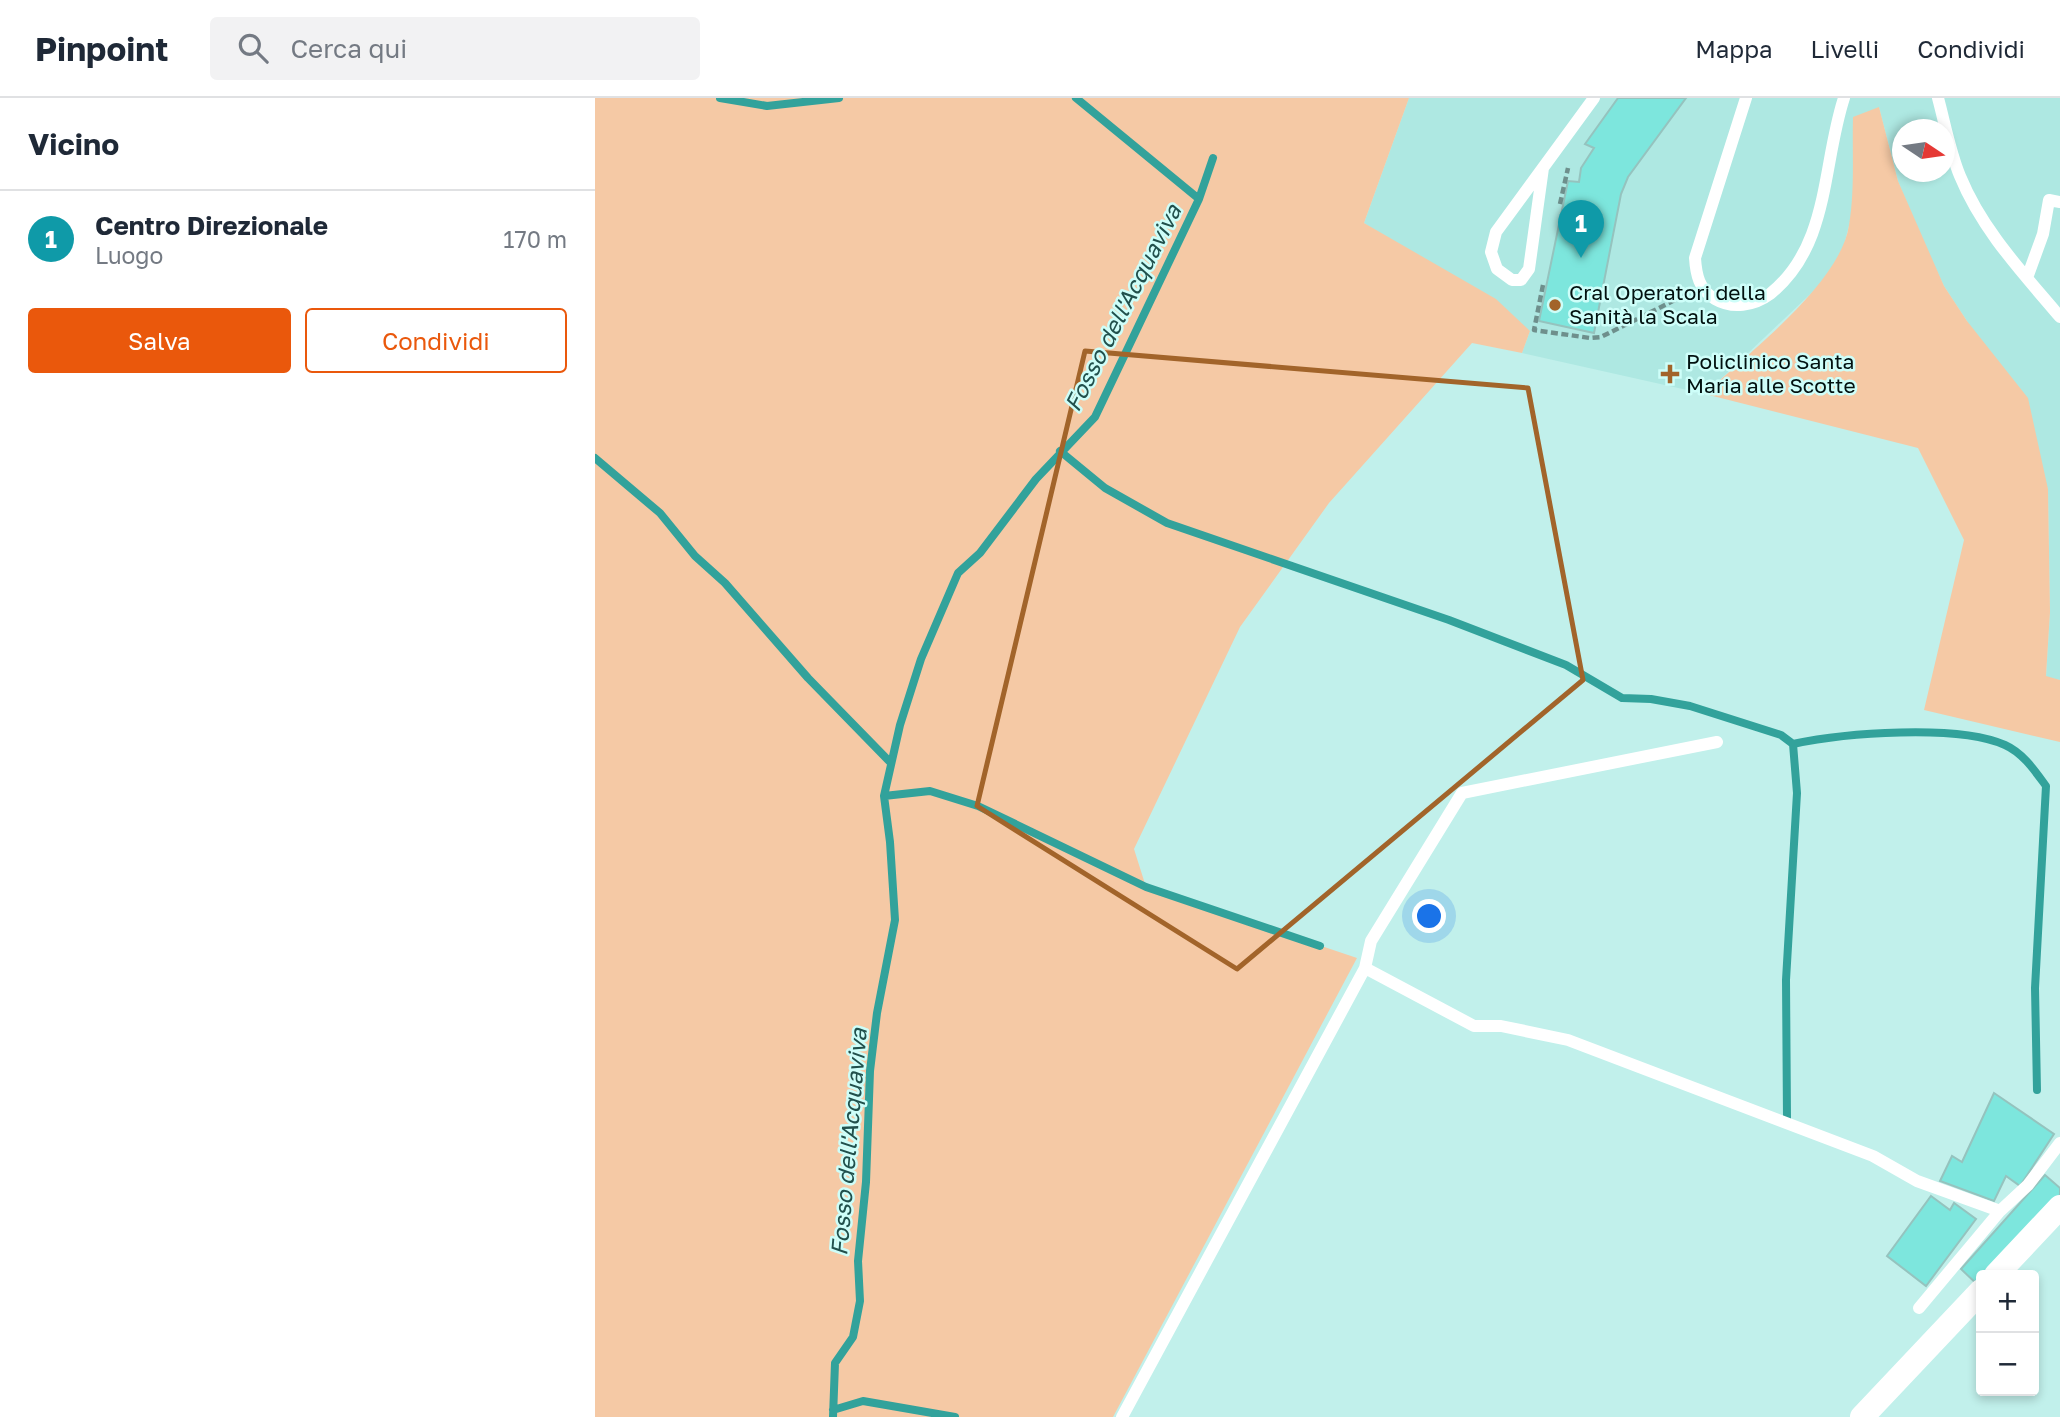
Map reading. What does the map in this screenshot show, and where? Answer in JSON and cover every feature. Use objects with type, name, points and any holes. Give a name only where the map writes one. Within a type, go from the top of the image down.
[{"type":"street","points":[[2001,1270],[2060,1207]]},
{"type":"street","points":[[1862,1417],[1976,1296]]},
{"type":"lane","points":[[1547,163],[1532,257],[1526,276],[1521,280],[1512,280],[1497,269],[1491,252],[1501,224],[1594,98]]},
{"type":"lane","points":[[1746,98],[1737,133],[1698,241],[1696,274],[1709,296],[1726,304],[1752,304],[1778,287],[1793,271],[1815,229],[1844,98]]},
{"type":"lane","points":[[1938,98],[1959,175],[1972,202],[2001,247],[2060,317]]},
{"type":"lane","points":[[2027,278],[2043,234],[2049,200],[2060,202]]},
{"type":"lane","points":[[1122,1417],[1364,968],[1371,941],[1462,793],[1717,742]]},
{"type":"lane","points":[[1364,968],[1474,1026],[1501,1026],[1569,1040],[1873,1156],[1917,1181],[2000,1211]]},
{"type":"lane","points":[[1919,1308],[2000,1211],[2028,1185],[2060,1143]]},
{"type":"path","points":[[1547,163],[1568,167],[1559,208]]},
{"type":"path","points":[[1545,276],[1534,330],[1590,338],[1631,323],[1702,286]]},
{"type":"highlighted area","points":[[1085,351],[1528,388],[1583,680],[1237,969],[977,806]]},
{"type":"shaded area","points":[[595,98],[1409,98],[1364,223],[1496,299],[1530,331],[1522,353],[1472,343],[1329,503],[1240,627],[1134,849],[1146,887],[1357,958],[1113,1417],[595,1417]]},
{"type":"shaded area","name":"Policlinico Santa Maria alle Scotte","points":[[1409,98],[2060,98],[2060,680],[2046,677],[2050,612],[2048,489],[1967,321],[1944,286],[1898,182],[1955,182],[1955,119],[1892,119],[1892,158],[1879,107],[1843,249],[1824,281],[1705,394],[1522,353],[1530,331],[1364,223]]},
{"type":"shaded area","points":[[1879,107],[1892,158],[1892,182],[1898,182],[1944,286],[1967,321],[2028,398],[2048,489],[2050,612],[2046,676],[2060,680],[2060,742],[1924,710],[1964,540],[1918,448],[1705,394],[1790,316],[1829,270],[1842,247],[1851,212],[1853,117]]},
{"type":"building","points":[[1618,98],[1686,98],[1628,177],[1621,194],[1594,333],[1539,321],[1568,181],[1579,182],[1581,168],[1594,148],[1585,144]]},
{"type":"building","points":[[1994,1093],[2054,1134],[2020,1186],[2006,1176],[1994,1201],[1940,1181],[1952,1156],[1962,1162]]},
{"type":"building","points":[[2045,1175],[2060,1188],[2060,1198],[1995,1270],[1976,1270],[1976,1283],[1961,1269]]},
{"type":"building","points":[[1931,1196],[1950,1210],[1954,1203],[1976,1219],[1926,1286],[1887,1256]]},
{"type":"waterway","points":[[720,98],[767,106],[839,98]]},
{"type":"waterway","points":[[1076,98],[1199,199]]},
{"type":"waterway","name":"Fosso dell'Acquaviva","points":[[833,1417],[835,1363],[853,1337],[860,1301],[858,1261],[866,1182],[870,1071],[877,1013],[895,920],[884,796],[900,725],[921,659],[958,573],[980,553],[1036,479],[1095,417],[1199,199],[1213,158]]},
{"type":"waterway","points":[[1060,451],[1105,488],[1167,523],[1449,620],[1566,665],[1622,698],[1651,699],[1690,706],[1781,735],[1793,744],[1900,732],[1959,734],[1984,738],[2011,748],[2028,763],[2046,786],[2035,988],[2037,1090]]},
{"type":"waterway","points":[[595,458],[660,513],[695,556],[725,583],[808,678],[890,762]]},
{"type":"waterway","points":[[1787,1118],[1786,980],[1797,793],[1793,744]]},
{"type":"waterway","points":[[884,796],[930,791],[978,806],[1146,887],[1320,946]]},
{"type":"waterway","points":[[833,1410],[863,1401],[955,1417]]},
{"type":"place","name":"Centro Direzionale","points":[[1581,258]]},
{"type":"place","name":"Cral Operatori della Sanità la Scala","points":[[1555,305]]},
{"type":"place","name":"Policlinico Santa Maria alle Scotte","points":[[1670,374]]}]
